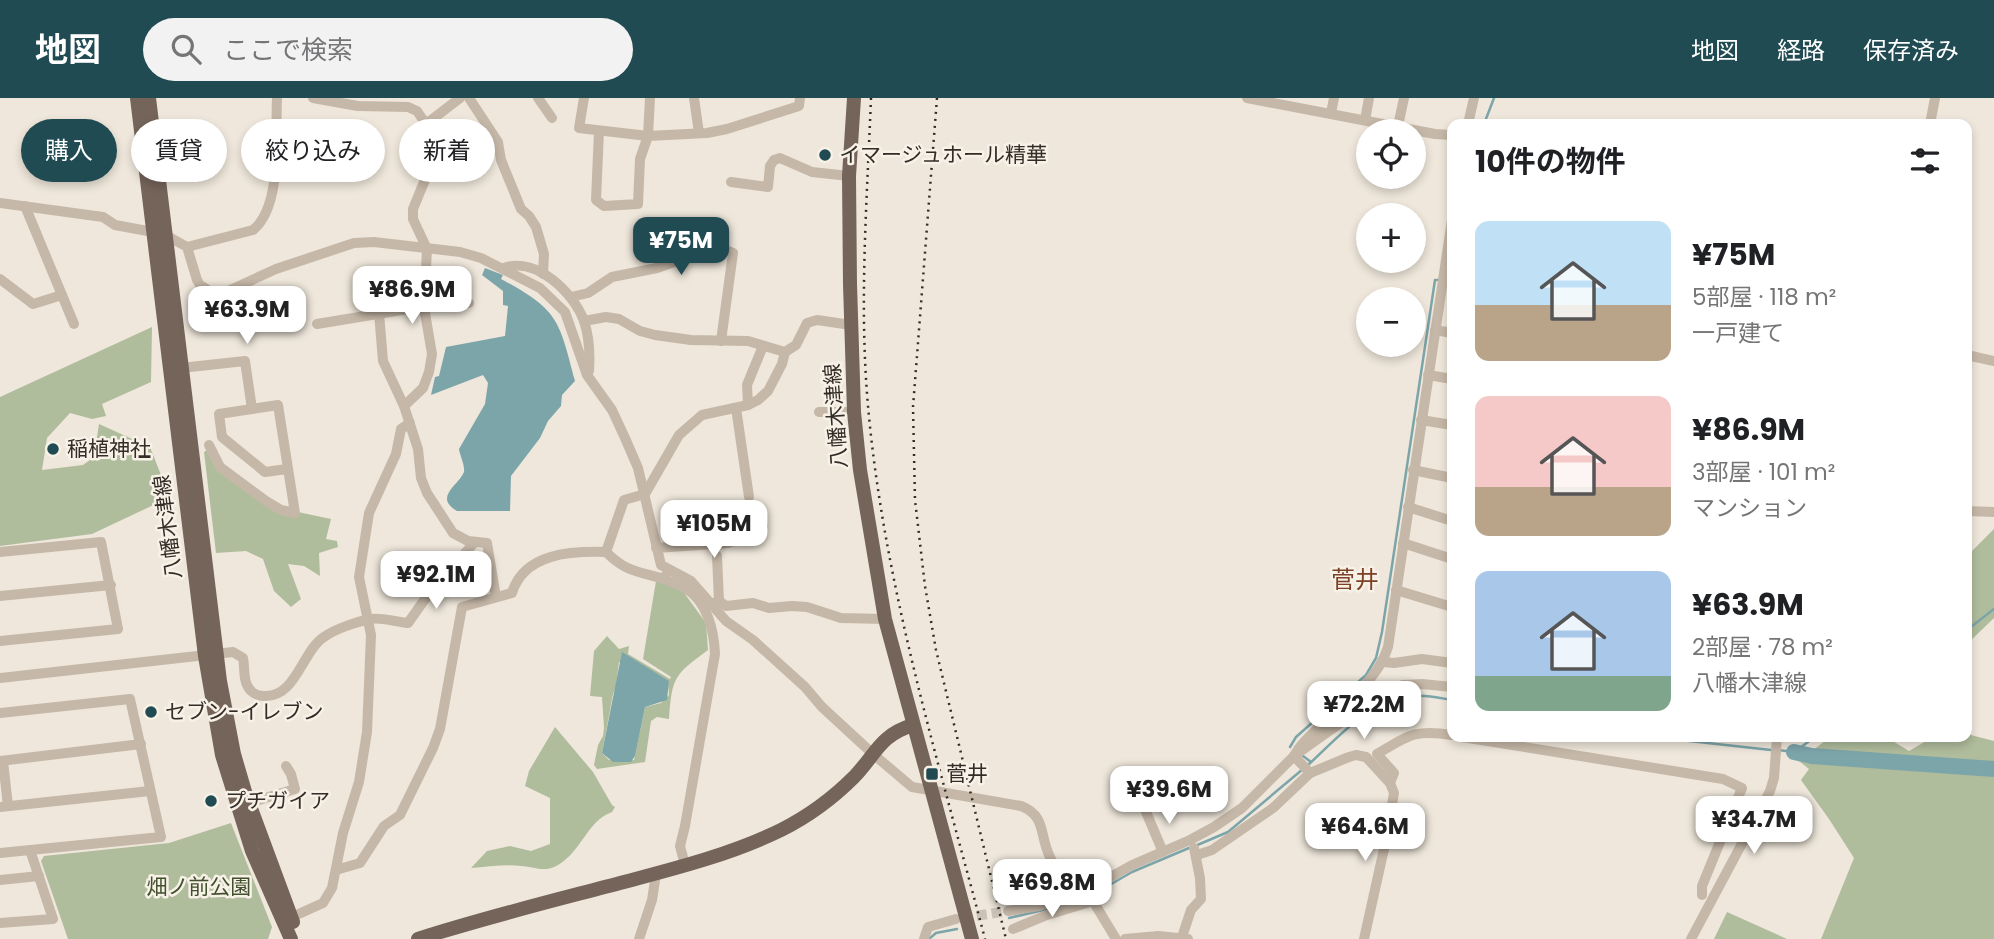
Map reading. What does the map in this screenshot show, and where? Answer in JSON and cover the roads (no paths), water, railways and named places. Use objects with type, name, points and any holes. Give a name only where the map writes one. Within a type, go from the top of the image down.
[{"type":"main road","name":"八幡木津線","points":[[137,98],[181,368],[222,755],[252,851],[291,939]]},
{"type":"main road","name":"八幡木津線","points":[[149,98],[158,233],[211,655],[234,754],[249,803],[301,939]]},
{"type":"main road","name":"八幡木津線","points":[[854,98],[849,176],[851,325],[855,412],[863,493],[885,619],[972,939]]},
{"type":"main road","points":[[418,939],[744,847],[784,829],[826,801],[855,776],[886,738],[897,730],[913,725]]},
{"type":"street","points":[[0,203],[103,217],[115,225],[158,233],[187,247],[253,230],[268,211],[276,158],[277,98]]},
{"type":"street","points":[[313,98],[358,106],[408,107],[417,111],[423,119]]},
{"type":"street","points":[[433,119],[460,98]]},
{"type":"street","points":[[469,98],[499,142],[501,160],[521,209],[536,227],[544,254],[542,274]]},
{"type":"street","points":[[538,98],[552,118]]},
{"type":"street","points":[[584,98],[579,128],[648,136],[727,130],[799,106],[800,98]]},
{"type":"street","points":[[599,131],[596,200],[604,206],[638,204],[640,159],[648,136],[650,98]]},
{"type":"street","points":[[694,98],[699,133]]},
{"type":"street","points":[[1247,98],[1298,102],[1360,119]]},
{"type":"street","points":[[1331,113],[1334,98]]},
{"type":"street","points":[[1365,119],[1369,98]]},
{"type":"street","points":[[1400,119],[1404,98]]},
{"type":"street","points":[[1469,119],[1474,98]]},
{"type":"street","points":[[1931,119],[1935,98]]},
{"type":"street","points":[[1426,131],[1447,134]]},
{"type":"street","points":[[731,182],[768,187],[771,166],[774,160],[780,158],[812,172],[849,176]]},
{"type":"street","points":[[404,406],[423,388],[429,372],[431,345],[424,307],[428,248],[413,219],[413,209],[424,182]]},
{"type":"street","points":[[25,206],[74,324]]},
{"type":"street","points":[[187,247],[200,285],[211,292],[226,292],[276,269],[354,243],[374,242],[460,252],[504,268],[540,288],[565,312],[587,375],[612,410],[638,468],[661,565],[666,575],[697,598],[710,621],[715,642],[680,846],[685,865]]},
{"type":"street","points":[[570,297],[588,293],[612,277],[657,268],[723,249],[733,253],[721,341]]},
{"type":"street","points":[[504,268],[511,265],[530,267],[570,297],[584,321],[590,369],[587,375]]},
{"type":"street","points":[[1013,929],[1087,896],[1132,864],[1163,852],[1194,848],[1212,850],[1273,808],[1302,765],[1306,738],[1371,680],[1383,662],[1388,647],[1420,420],[1447,266]]},
{"type":"street","points":[[0,279],[33,304],[62,295]]},
{"type":"street","points":[[1441,294],[1447,292]]},
{"type":"street","points":[[317,324],[443,303],[469,303]]},
{"type":"street","points":[[379,313],[383,361],[410,423],[418,449],[421,478],[427,493],[453,533],[474,543],[487,543],[496,597]]},
{"type":"street","points":[[584,321],[606,317],[619,318],[640,331],[655,335],[691,340],[748,341],[785,352],[796,345],[807,323],[817,320],[851,325]]},
{"type":"street","points":[[1435,330],[1447,332]]},
{"type":"street","points":[[749,497],[742,406],[747,385],[763,346]]},
{"type":"street","points":[[606,552],[625,500],[645,494],[679,435],[702,415],[758,400],[768,391],[785,358],[785,352]]},
{"type":"street","points":[[1972,356],[1994,360]]},
{"type":"street","points":[[181,368],[245,361],[252,409]]},
{"type":"street","points":[[1428,375],[1447,378]]},
{"type":"street","points":[[209,445],[220,467],[266,501],[281,510],[295,513],[278,405],[219,414],[222,436],[265,472],[287,469]]},
{"type":"street","points":[[819,412],[855,412]]},
{"type":"street","points":[[1420,420],[1447,424]]},
{"type":"street","points":[[292,917],[323,903],[332,888],[342,833],[359,782],[367,732],[371,646],[359,577],[369,513],[396,454],[401,429],[410,423]]},
{"type":"street","points":[[1413,470],[1447,477]]},
{"type":"street","points":[[1408,507],[1447,519]]},
{"type":"street","points":[[1972,511],[1994,512]]},
{"type":"street","points":[[656,548],[728,544],[751,529],[763,526]]},
{"type":"street","points":[[0,552],[101,542],[118,629],[0,641]]},
{"type":"street","points":[[0,678],[233,652],[244,662],[245,682],[250,690],[261,696],[271,696],[291,682],[320,640],[328,634],[368,620],[408,624],[430,592],[474,543]]},
{"type":"street","points":[[1403,543],[1447,557]]},
{"type":"street","points":[[337,870],[360,863],[384,826],[400,815],[433,748],[440,729],[462,607],[512,593],[526,569],[545,558],[578,552],[606,552],[620,566],[691,581],[714,603],[726,621],[753,640],[912,788],[1021,806],[1033,811],[1040,824],[1050,858],[1068,885],[1087,896],[1116,939]]},
{"type":"street","points":[[714,603],[717,556]]},
{"type":"street","points":[[0,596],[111,585]]},
{"type":"street","points":[[1396,590],[1447,605]]},
{"type":"street","points":[[714,603],[726,606],[753,603],[769,608],[807,607],[841,618],[885,619]]},
{"type":"street","points":[[1383,662],[1422,659],[1447,662]]},
{"type":"street","points":[[1194,848],[1242,808],[1302,765],[1384,692],[1403,685],[1447,686]]},
{"type":"street","points":[[0,713],[131,699],[160,837],[0,853]]},
{"type":"street","points":[[1391,783],[1394,773],[1377,754],[1416,733],[1447,734]]},
{"type":"street","points":[[1493,742],[1723,779],[1742,788],[1706,875],[1702,895]]},
{"type":"street","points":[[1691,939],[1770,791],[1778,742]]},
{"type":"street","points":[[141,744],[2,761],[4,806],[150,791]]},
{"type":"street","points":[[1302,765],[1356,755],[1366,757],[1391,783],[1394,793],[1386,840],[1364,939]]},
{"type":"street","points":[[249,803],[295,789],[286,766]]},
{"type":"street","points":[[1146,812],[1163,852]]},
{"type":"street","points":[[1128,939],[1186,938],[1191,910],[1200,898],[1194,848]]},
{"type":"street","points":[[0,923],[53,919],[30,850]]},
{"type":"street","points":[[639,939],[652,900],[656,874]]},
{"type":"street","points":[[0,880],[39,876]]},
{"type":"street","points":[[1068,885],[1042,898],[1008,907],[1039,906],[1087,896]]},
{"type":"street","points":[[924,939],[928,927],[956,919]]},
{"type":"water","points":[[485,268],[503,275],[501,279],[535,299],[554,319],[565,344],[575,381],[562,395],[561,406],[511,476],[510,511],[457,511],[450,506],[447,496],[464,472],[459,449],[485,404],[488,383],[483,375],[431,395],[446,347],[505,336],[508,306],[503,305],[503,291],[482,275]]},
{"type":"water","points":[[622,652],[669,681],[667,700],[645,707],[635,756],[631,762],[613,762],[602,753]]},
{"type":"waterway","points":[[1486,119],[1494,98]]},
{"type":"waterway","points":[[1290,747],[1296,737],[1366,675],[1376,658],[1435,280],[1439,280]]},
{"type":"waterway","points":[[1972,626],[1994,609]]},
{"type":"waterway","points":[[1308,765],[1356,721],[1384,703],[1415,696],[1447,699]]},
{"type":"waterway","points":[[1698,742],[1771,750]]},
{"type":"waterway","points":[[1778,750],[1794,752],[1808,742]]},
{"type":"waterway","points":[[1794,752],[1812,756],[1994,769]]},
{"type":"waterway","points":[[1303,756],[1311,762]]},
{"type":"waterway","points":[[1195,846],[1228,832],[1303,769]]},
{"type":"waterway","points":[[1094,894],[1132,872],[1189,848]]},
{"type":"waterway","points":[[1009,918],[1052,908]]},
{"type":"waterway","points":[[929,939],[936,933],[957,929]]},
{"type":"tunnel","points":[[962,918],[1008,911]]},
{"type":"railway","points":[[871,98],[864,329],[868,406],[876,474],[915,674],[985,939]]},
{"type":"railway","points":[[937,98],[913,407],[915,500],[936,650],[1006,939]]},
{"type":"place","name":"イマージュホール精華","points":[[825,155]]},
{"type":"place","name":"稲植神社","points":[[53,449]]},
{"type":"place","name":"セブン-イレブン","points":[[151,712]]},
{"type":"place","name":"菅井","points":[[932,774]]},
{"type":"place","name":"プチガイア","points":[[211,801]]},
{"type":"district","name":"菅井","points":[[1355,580]]},
{"type":"park label","name":"畑ノ前公園","points":[[199,887]]}]
